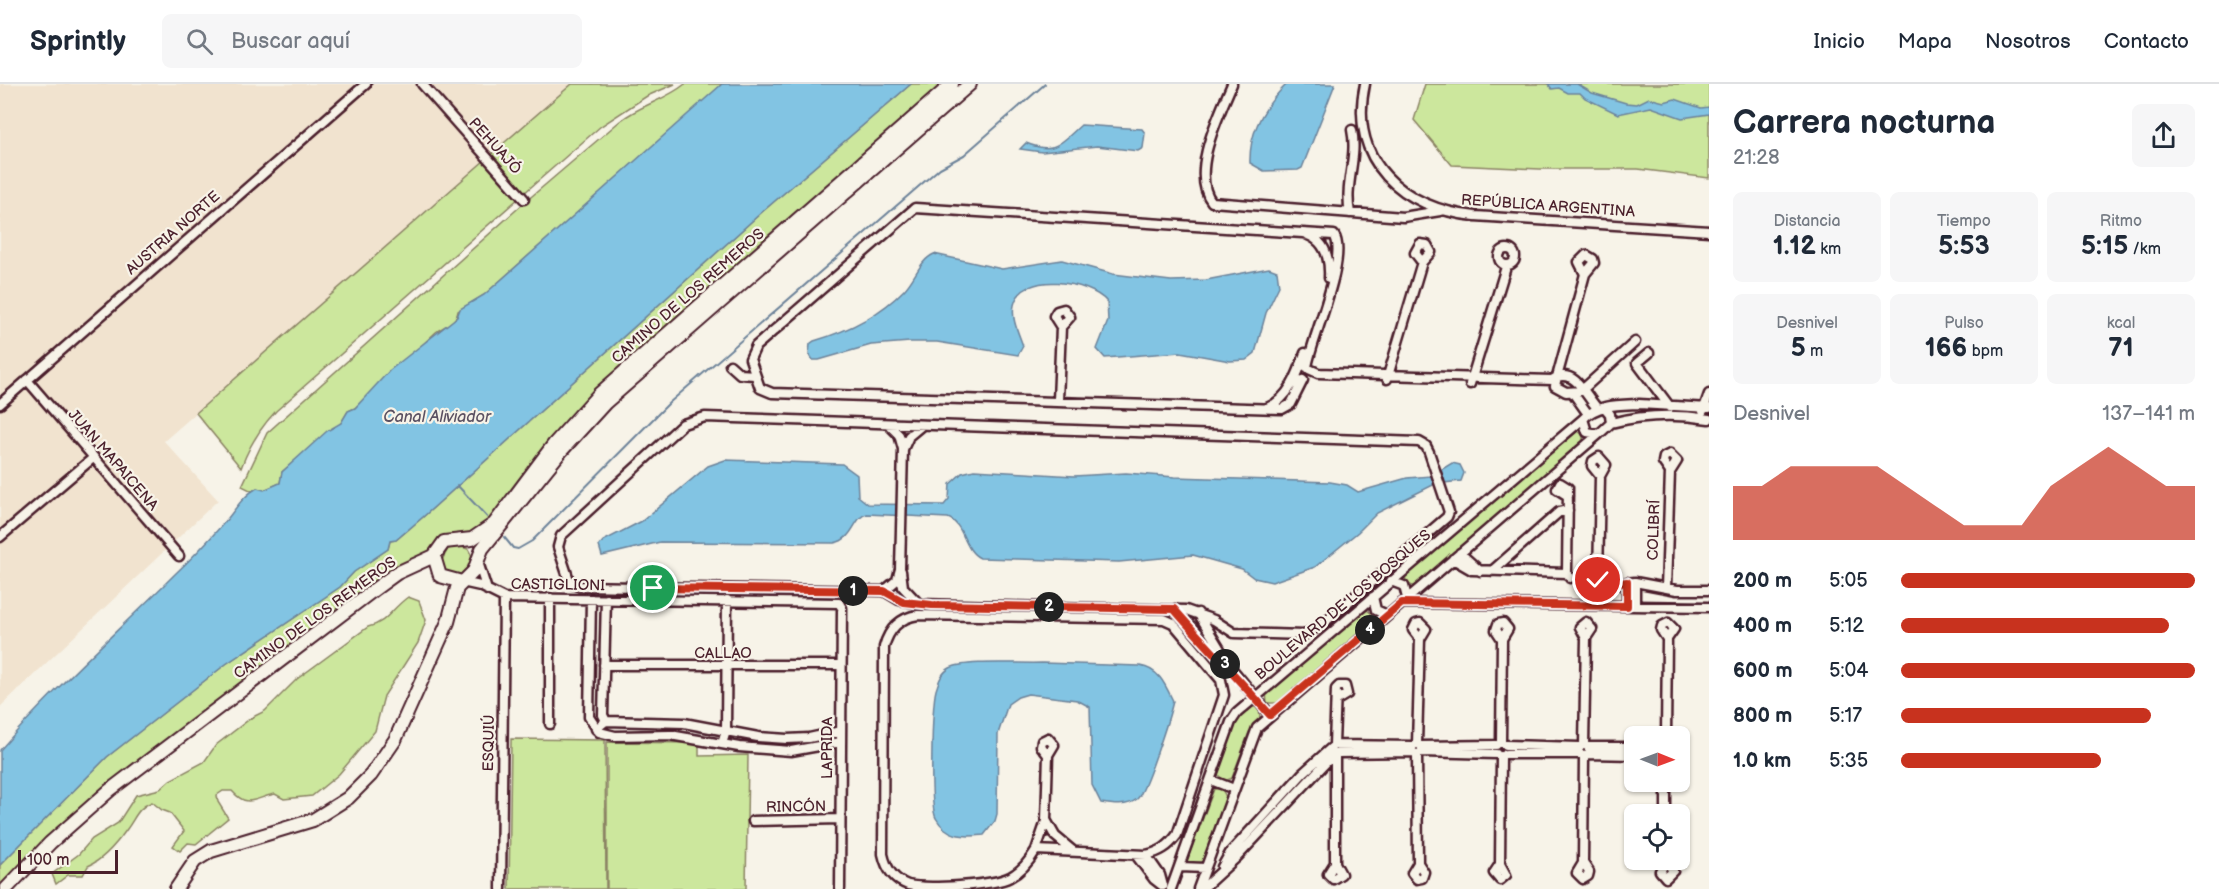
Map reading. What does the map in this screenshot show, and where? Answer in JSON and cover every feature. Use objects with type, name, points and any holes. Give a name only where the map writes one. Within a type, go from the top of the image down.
[{"type":"main road","name":"CAMINO DE LOS REMEROS","points":[[6,889],[50,843],[141,766],[375,589],[397,573],[434,556],[444,542],[480,535],[494,524],[554,444],[599,394],[952,84]]},
{"type":"main road","name":"CAMINO DE LOS REMEROS","points":[[176,889],[195,861],[211,851],[313,820],[337,806],[371,775],[395,740],[448,622],[457,588],[474,572],[482,549],[490,538],[562,450],[605,403],[970,84]]},
{"type":"main road","points":[[457,539],[473,548],[478,562]]},
{"type":"main road","points":[[434,556],[440,576],[450,581],[462,582]]},
{"type":"street","name":"AUSTRIA NORTE","points":[[0,404],[366,84]]},
{"type":"street","name":"PEHUAJÓ","points":[[422,84],[524,199]]},
{"type":"street","points":[[1232,84],[1209,135],[1206,152],[1207,195],[1212,202],[1402,217],[1441,211]]},
{"type":"street","name":"REPÚBLICA ARGENTINA","points":[[1365,84],[1362,122],[1377,162],[1396,186],[1410,198],[1441,211],[1475,216],[1709,231]]},
{"type":"street","points":[[1350,213],[1347,198],[1354,150],[1352,130]]},
{"type":"street","points":[[915,208],[1334,235],[1337,242],[1334,276],[1304,372],[1282,399],[1267,408],[1110,405],[1058,400],[772,393],[760,388],[750,359],[756,346],[915,208]]},
{"type":"street","points":[[1302,233],[1319,242],[1326,252],[1329,266],[1326,290],[1304,372]]},
{"type":"street","points":[[1387,378],[1422,262]]},
{"type":"street","points":[[1470,381],[1506,267]]},
{"type":"street","points":[[1556,382],[1585,274]]},
{"type":"street","points":[[1058,400],[1061,327]]},
{"type":"street","points":[[1304,372],[1387,378],[1548,381],[1577,388],[1590,381],[1635,342]]},
{"type":"street","points":[[1649,352],[1638,363],[1670,405],[1670,416]]},
{"type":"street","points":[[1562,360],[1568,376],[1577,388],[1610,414],[1611,423]]},
{"type":"street","points":[[730,365],[740,374],[754,375]]},
{"type":"street","points":[[1556,382],[1568,376]]},
{"type":"street","name":"JUAN MAPAICENA","points":[[27,380],[180,556]]},
{"type":"street","points":[[1577,388],[1587,432],[1599,434]]},
{"type":"street","points":[[1691,405],[1709,392]]},
{"type":"street","points":[[1200,889],[1205,868],[1254,732],[1270,715],[1611,423],[1670,416],[1705,418],[1709,392]]},
{"type":"street","points":[[1639,404],[1639,418]]},
{"type":"street","points":[[1585,416],[1601,408],[1639,404],[1691,405],[1706,408]]},
{"type":"street","name":"BOULEVARD DE LOS BOSQUES","points":[[1166,888],[1181,867],[1231,722],[1255,698],[1585,416]]},
{"type":"street","points":[[705,417],[923,425],[1419,442],[1426,446],[1441,484],[1448,507],[1447,517],[1310,633],[1295,635],[1234,633],[1198,613],[1174,609],[919,604],[899,600],[884,591],[574,585],[570,583],[558,547],[561,536],[690,420],[705,417]]},
{"type":"street","points":[[887,423],[899,435],[903,449],[900,569],[903,587],[919,604]]},
{"type":"street","points":[[903,449],[909,436],[923,425]]},
{"type":"street","points":[[0,537],[93,458]]},
{"type":"street","name":"COLIBRÍ","points":[[1666,588],[1670,472]]},
{"type":"street","points":[[1600,476],[1596,574],[1598,580],[1606,585],[1631,582],[1666,588],[1709,590]]},
{"type":"street","points":[[1456,556],[1465,569],[1568,575],[1568,496]]},
{"type":"street","points":[[1492,571],[1559,512],[1568,510]]},
{"type":"street","points":[[478,562],[487,590]]},
{"type":"street","points":[[884,591],[897,580],[900,569]]},
{"type":"street","points":[[1391,581],[1404,586],[1404,600]]},
{"type":"street","name":"CASTIGLIONI","points":[[462,582],[480,586],[504,598],[835,600],[842,608]]},
{"type":"street","points":[[1631,582],[1631,606]]},
{"type":"street","points":[[1373,597],[1376,610],[1387,615]]},
{"type":"street","name":"ESQUIÚ","points":[[501,889],[504,598]]},
{"type":"street","points":[[550,598],[550,724]]},
{"type":"street","points":[[591,599],[589,717],[596,729],[607,735],[670,735],[722,744],[790,751],[841,742]]},
{"type":"street","points":[[606,599],[603,715],[606,721]]},
{"type":"street","points":[[722,744],[726,731],[727,600]]},
{"type":"street","points":[[1404,600],[1709,607]]},
{"type":"street","name":"LAPRIDA","points":[[840,889],[842,608]]},
{"type":"street","points":[[1174,609],[1207,647],[1232,669]]},
{"type":"street","points":[[1198,613],[1232,669],[1270,715]]},
{"type":"street","points":[[1036,850],[1141,855],[1166,848],[1177,835],[1224,695],[1221,681],[1173,623],[1164,619],[918,615],[901,620],[891,630],[884,647],[883,854],[888,869],[899,880],[909,886],[991,885],[1022,869],[1036,850],[1046,820],[1048,755]]},
{"type":"street","points":[[1583,863],[1586,638]]},
{"type":"street","points":[[1418,863],[1419,639]]},
{"type":"street","points":[[1500,864],[1502,639]]},
{"type":"street","points":[[1666,726],[1667,639]]},
{"type":"street","name":"CALLAO","points":[[604,665],[841,665]]},
{"type":"street","points":[[1335,863],[1337,700]]},
{"type":"street","points":[[596,729],[606,721],[684,723],[787,739],[809,738],[841,731]]},
{"type":"street","points":[[1584,751],[1624,748]]},
{"type":"street","points":[[1200,889],[1237,858],[1335,750],[1584,751],[1624,754]]},
{"type":"street","points":[[1211,780],[1234,789]]},
{"type":"street","name":"RINCÓN","points":[[753,821],[840,819]]},
{"type":"street","points":[[1046,820],[1055,836],[1074,851]]},
{"type":"street","points":[[1141,855],[1160,875],[1166,888]]},
{"type":"street","points":[[1181,867],[1205,868]]},
{"type":"shaded area","points":[[0,84],[572,84],[164,441],[218,500],[0,707]]},
{"type":"green space","points":[[572,84],[675,84],[647,96],[601,126],[523,194],[490,155]]},
{"type":"green space","points":[[685,84],[723,84],[484,295],[458,311],[453,321],[436,332],[355,408],[348,411],[341,423],[282,472],[280,483],[264,490],[257,488],[252,491],[242,486],[267,433],[525,202],[620,121]]},
{"type":"green space","points":[[911,84],[947,84],[553,436],[530,464],[507,502],[486,527],[431,553],[135,766],[0,889],[0,865],[107,757],[226,664],[340,587],[354,572],[388,549],[390,541],[396,540],[423,517],[762,212]]},
{"type":"green space","points":[[1425,84],[1709,84],[1709,178],[1638,169],[1540,169],[1452,165],[1414,120]]},
{"type":"green space","points":[[485,160],[519,198],[276,411],[255,438],[241,468],[196,413]]},
{"type":"green space","points":[[1578,431],[1583,435],[1583,442],[1417,585],[1412,586],[1407,583],[1405,577],[1409,571]]},
{"type":"green space","points":[[458,546],[468,549],[473,558],[465,577],[445,573],[441,562],[448,549]]},
{"type":"green space","points":[[408,597],[419,601],[426,620],[418,643],[384,696],[375,731],[339,774],[312,796],[284,799],[275,794],[247,801],[232,791],[223,791],[217,795],[218,802],[228,818],[196,844],[188,843],[180,851],[173,846],[184,831],[170,813],[152,802],[140,810],[114,845],[99,860],[88,866],[83,875],[68,875],[56,884],[52,874],[79,854],[92,839],[118,823],[136,795],[160,789],[170,780],[204,762],[216,745],[251,718],[265,711],[297,679],[368,627],[380,622]]},
{"type":"green space","points":[[1367,610],[1372,614],[1371,622],[1278,703],[1267,703],[1266,692]]},
{"type":"green space","points":[[1251,706],[1259,708],[1260,718],[1249,732],[1232,778],[1225,781],[1218,775],[1218,769],[1236,719]]},
{"type":"green space","points":[[511,739],[605,740],[606,889],[509,889]]},
{"type":"green space","points":[[607,742],[699,743],[699,756],[748,755],[746,889],[607,889]]},
{"type":"green space","points":[[1214,789],[1222,789],[1226,797],[1203,862],[1189,864],[1187,860]]},
{"type":"water","name":"Canal Aliviador","points":[[722,84],[911,84],[762,212],[423,517],[396,540],[390,541],[388,549],[354,572],[340,587],[226,664],[107,757],[0,865],[0,750],[21,727],[194,556],[238,504],[257,488],[264,490],[280,483],[282,472],[327,431],[341,423],[348,411],[355,408],[390,370],[457,317],[460,309],[484,295]]},
{"type":"water","points":[[1287,84],[1335,84],[1302,168],[1264,171],[1250,163],[1252,141],[1265,110]]},
{"type":"water","points":[[1548,84],[1577,84],[1592,93],[1626,103],[1637,104],[1649,98],[1664,102],[1675,99],[1701,108],[1709,107],[1709,114],[1682,118],[1651,107],[1618,114],[1585,98],[1580,93],[1568,93],[1559,88],[1552,89]]},
{"type":"water","points":[[1081,125],[1142,129],[1145,133],[1143,148],[1138,151],[1097,146],[1042,152],[1020,149],[1026,143],[1044,148],[1057,145]]},
{"type":"water","points":[[934,254],[1002,269],[1062,260],[1113,274],[1171,281],[1206,280],[1269,268],[1277,271],[1279,286],[1266,313],[1255,353],[1246,360],[1230,361],[1180,352],[1105,358],[1097,349],[1108,321],[1107,302],[1086,289],[1057,282],[1030,287],[1020,294],[1014,305],[1016,326],[1023,346],[1018,355],[937,342],[910,342],[871,345],[813,360],[809,354],[810,344],[851,327],[885,307],[908,286],[921,265]]},
{"type":"water","points":[[725,460],[842,464],[857,475],[858,496],[868,504],[944,505],[949,499],[950,484],[962,473],[974,470],[1074,476],[1126,473],[1175,477],[1330,482],[1347,485],[1358,492],[1407,478],[1431,476],[1452,463],[1460,465],[1464,473],[1461,481],[1435,484],[1377,513],[1358,532],[1315,567],[1272,582],[1254,578],[1242,569],[1193,555],[1119,562],[980,558],[970,549],[954,521],[948,518],[867,514],[859,519],[846,537],[834,543],[660,542],[602,556],[599,546],[603,541],[642,521],[708,466]]},
{"type":"water","points":[[1042,663],[1140,666],[1152,670],[1161,678],[1173,701],[1141,794],[1129,803],[1115,805],[1101,803],[1092,785],[1090,707],[1077,700],[1028,694],[1008,704],[998,734],[995,821],[984,835],[963,836],[951,833],[940,825],[936,818],[932,795],[933,715],[936,690],[944,672],[950,668],[968,664]]},
{"type":"waterway","points":[[504,537],[513,548],[518,549],[532,541],[669,403],[940,168],[964,155],[1045,84]]},
{"type":"waterway","points":[[457,485],[487,517]]},
{"type":"route","points":[[653,588],[884,591],[904,602],[932,605],[1174,609],[1207,647],[1232,669],[1270,715],[1402,603],[1627,606],[1627,582],[1606,585],[1598,580]]}]
